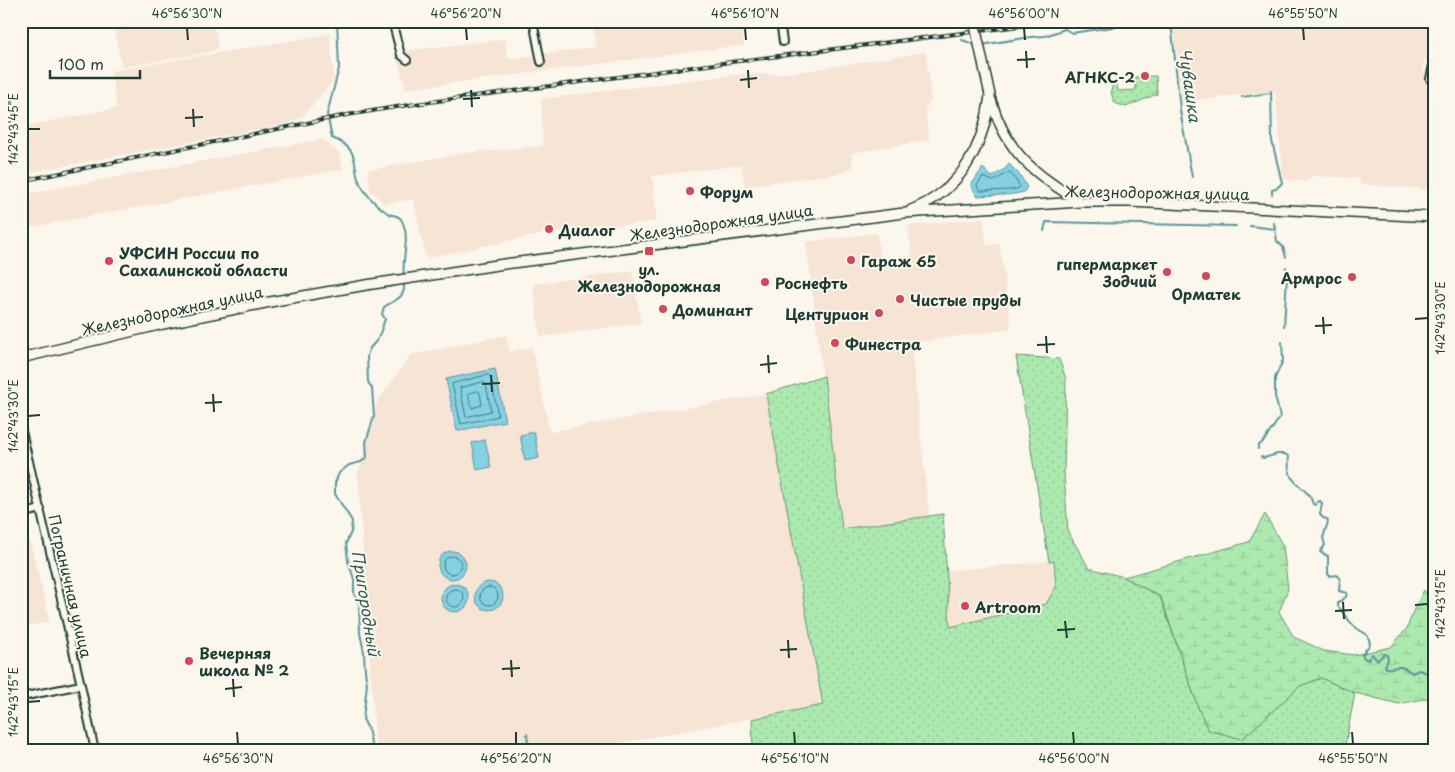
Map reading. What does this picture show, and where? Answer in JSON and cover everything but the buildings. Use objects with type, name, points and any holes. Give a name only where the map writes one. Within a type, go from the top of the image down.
[{"type":"main road","points":[[974,21],[990,95],[996,116],[1005,135],[1017,154],[1032,170],[1080,202]]},
{"type":"main road","points":[[904,213],[927,202],[947,188],[962,173],[982,136],[988,116],[990,95]]},
{"type":"main road","name":"Железнодорожная улица","points":[[21,358],[163,324],[266,303],[392,281],[504,264],[904,213],[1080,202],[1434,217]]},
{"type":"street","points":[[392,21],[401,55],[407,60]]},
{"type":"street","points":[[534,21],[540,62]]},
{"type":"street","points":[[780,21],[783,42]]},
{"type":"street","points":[[1434,60],[1430,79],[1434,84]]},
{"type":"street","name":"Пограничная улица","points":[[21,427],[95,751]]},
{"type":"street","points":[[21,514],[41,509]]},
{"type":"street","points":[[21,697],[81,685]]},
{"type":"shaded area","points":[[112,21],[213,21],[218,47],[211,52],[122,67]]},
{"type":"shaded area","points":[[592,21],[741,21],[744,45],[406,89],[395,52],[505,39],[508,59],[596,47]]},
{"type":"shaded area","points":[[1210,21],[1434,21],[1434,73],[1424,58],[1423,70],[1434,89],[1434,190],[1360,184],[1359,178],[1312,176],[1306,181],[1284,180],[1275,91],[1182,102],[1174,28]]},
{"type":"shaded area","points":[[330,34],[334,80],[302,117],[286,124],[21,174],[21,127],[117,108],[111,71]]},
{"type":"shaded area","points":[[926,52],[931,100],[925,109],[929,140],[851,153],[853,167],[843,173],[745,186],[742,165],[652,176],[657,221],[543,234],[426,258],[413,199],[385,204],[370,190],[368,170],[465,153],[543,146],[541,99],[742,74],[779,74],[812,70]]},
{"type":"shaded area","points":[[323,139],[339,153],[343,169],[21,229],[21,195]]},
{"type":"shaded area","points":[[983,218],[986,245],[1000,244],[1011,329],[911,343],[929,515],[842,529],[806,242],[877,233],[880,260],[912,256],[908,226]]},
{"type":"shaded area","points":[[632,271],[641,323],[540,337],[533,284]]},
{"type":"shaded area","points":[[506,335],[510,352],[532,347],[550,432],[766,394],[823,705],[604,746],[604,751],[376,751],[358,474],[378,401],[411,355]]},
{"type":"shaded area","points":[[25,521],[50,621],[21,628],[21,522]]},
{"type":"shaded area","points":[[1054,561],[1056,587],[1047,604],[950,627],[943,571]]},
{"type":"green space","points":[[1156,76],[1157,94],[1126,107],[1115,103],[1111,92],[1112,86],[1116,81],[1118,91],[1136,90],[1135,77]]},
{"type":"green space","points":[[1016,356],[1059,359],[1066,379],[1064,474],[1068,532],[1089,568],[1124,577],[1160,597],[1198,707],[1208,730],[1242,739],[1300,686],[1321,678],[1355,693],[1344,751],[753,751],[752,719],[823,705],[766,394],[824,376],[842,529],[943,514],[950,627],[1046,604],[1056,587],[1054,561],[1049,562]]},
{"type":"green space","points":[[1265,514],[1283,546],[1288,589],[1279,612],[1294,637],[1324,651],[1354,655],[1391,647],[1407,628],[1424,590],[1434,611],[1434,697],[1399,704],[1355,693],[1321,678],[1300,686],[1242,739],[1208,730],[1198,707],[1161,597],[1124,577],[1249,542]]},
{"type":"green space","points":[[545,746],[567,749],[569,751],[520,751],[525,747]]},
{"type":"water","points":[[1009,164],[1020,175],[1027,187],[1024,192],[1007,195],[977,196],[971,185],[983,168],[992,177]]},
{"type":"water","points":[[495,369],[505,421],[457,431],[446,379]]},
{"type":"water","points":[[534,432],[539,458],[525,461],[520,435]]},
{"type":"water","points":[[485,440],[491,467],[477,470],[472,443]]},
{"type":"water","points":[[452,551],[462,555],[466,565],[462,575],[452,579],[442,575],[438,565],[442,555]]},
{"type":"water","points":[[489,582],[499,586],[503,596],[499,606],[489,610],[479,606],[475,596],[479,586]]},
{"type":"water","points":[[455,584],[465,588],[469,598],[465,608],[455,612],[445,608],[441,598],[445,588]]},
{"type":"waterway","name":"Пригородный","points":[[337,21],[339,68],[327,114],[332,138],[342,143],[353,155],[359,182],[369,197],[386,212],[401,219],[406,235],[404,277]]},
{"type":"waterway","name":"Чувашка","points":[[981,45],[1045,36],[1065,29],[1072,33],[1126,25],[1169,28],[1172,30],[1180,110],[1192,177]]},
{"type":"waterway","name":"Чувашка","points":[[962,40],[976,45]]},
{"type":"waterway","points":[[1271,91],[1272,141],[1282,183],[1272,190],[1272,194]]},
{"type":"waterway","points":[[1242,97],[1271,93]]},
{"type":"waterway","points":[[1044,231],[1046,222],[1236,226]]},
{"type":"waterway","name":"Чувашка","points":[[1274,223],[1277,241],[1283,247],[1286,257]]},
{"type":"waterway","points":[[1250,226],[1275,229]]},
{"type":"waterway","name":"Чувашка","points":[[1284,326],[1286,267]]},
{"type":"waterway","name":"Пригородный","points":[[373,751],[368,729],[363,719],[367,684],[364,652],[360,633],[359,603],[354,594],[354,579],[348,561],[346,543],[351,532],[352,521],[335,494],[335,483],[339,473],[349,465],[361,462],[367,457],[366,442],[374,416],[372,388],[368,382],[367,356],[370,348],[378,339],[385,319],[382,314],[384,307],[402,295],[404,282]]},
{"type":"waterway","name":"Чувашка","points":[[1258,449],[1258,446],[1264,441],[1280,417],[1275,396],[1275,378],[1283,360],[1282,342]]},
{"type":"waterway","name":"Чувашка","points":[[1261,457],[1264,458],[1277,454],[1285,454],[1289,457],[1290,474],[1294,480],[1307,492],[1313,504],[1316,505],[1320,501],[1322,503],[1320,514],[1328,522],[1323,538],[1325,545],[1320,552],[1328,556],[1328,574],[1330,576],[1337,575],[1340,578],[1339,591],[1347,593],[1346,597],[1338,603],[1338,606],[1352,624],[1368,636],[1370,644],[1362,655],[1364,658],[1368,660],[1372,654],[1377,660],[1384,654],[1387,655],[1388,660],[1386,668],[1400,667],[1406,668],[1412,673],[1419,670],[1430,674],[1434,673]]},
{"type":"waterway","points":[[527,734],[529,751]]},
{"type":"railway","points":[[21,181],[347,115],[415,104],[1059,21]]},
{"type":"place","name":"АГНКС-2","points":[[1145,76]]},
{"type":"place","name":"Форум","points":[[690,191]]},
{"type":"place","name":"Диалог","points":[[549,229]]},
{"type":"place","name":"ул. Железнодорожная","points":[[649,251]]},
{"type":"place","name":"Гараж 65","points":[[851,260]]},
{"type":"place","name":"УФСИН России по Сахалинской области","points":[[109,261]]},
{"type":"place","name":"гипермаркет Зодчий","points":[[1167,272]]},
{"type":"place","name":"Орматек","points":[[1206,276]]},
{"type":"place","name":"Армрос","points":[[1352,277]]},
{"type":"place","name":"Роснефть","points":[[765,282]]},
{"type":"place","name":"Чистые пруды","points":[[900,299]]},
{"type":"place","name":"Доминант","points":[[663,309]]},
{"type":"place","name":"Центурион","points":[[879,313]]},
{"type":"place","name":"Финестра","points":[[835,343]]},
{"type":"place","name":"Artroom","points":[[965,606]]},
{"type":"place","name":"Вечерняя школа № 2","points":[[189,661]]}]
